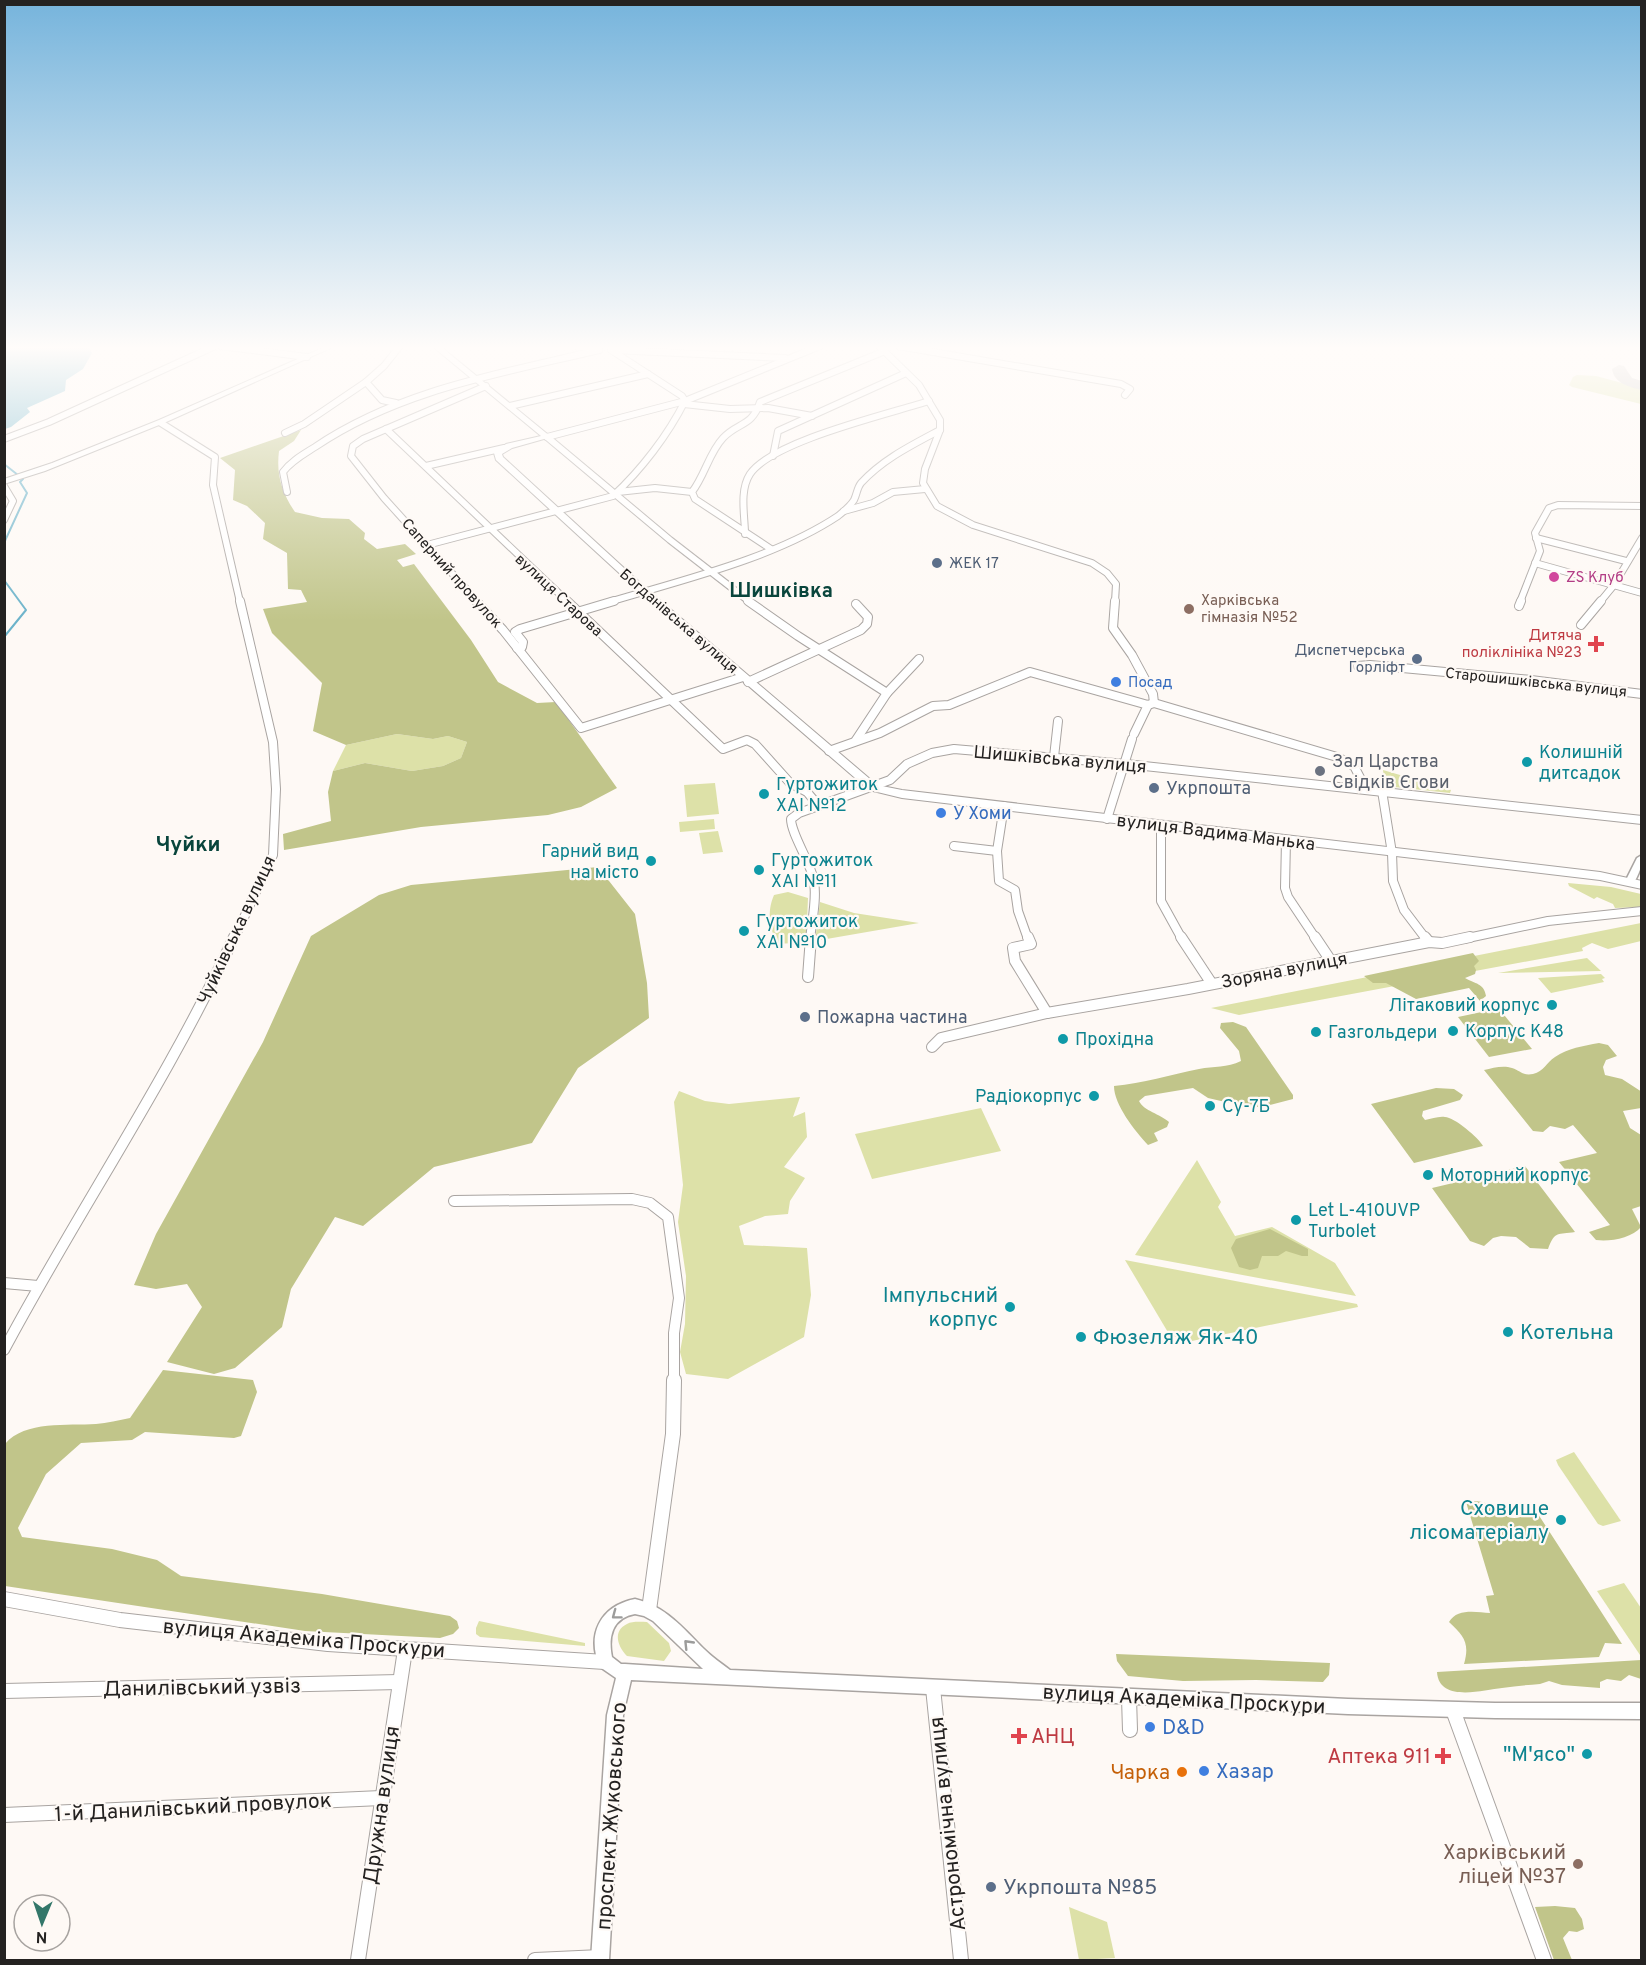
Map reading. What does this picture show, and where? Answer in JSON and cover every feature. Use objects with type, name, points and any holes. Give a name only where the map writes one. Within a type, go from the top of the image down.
[{"type":"main road","points":[[4,484],[124,438]]},
{"type":"main road","points":[[504,448],[544,438]]},
{"type":"main road","name":"Богданівська вулиця","points":[[504,448],[498,453],[500,460],[645,592],[873,788]]},
{"type":"main road","name":"вулиця Вадима Манька","points":[[873,788],[902,794],[1107,819],[1600,876],[1636,884]]},
{"type":"street","name":"Чуйківська вулиця","points":[[4,1350],[38,1286],[205,1000],[273,855],[276,789],[273,742],[213,485],[215,457],[184,438]]},
{"type":"street","points":[[287,492],[283,472],[288,465],[329,438]]},
{"type":"street","name":"Саперний провулок","points":[[366,438],[356,442],[351,456],[364,477],[517,648],[581,728],[671,701]]},
{"type":"street","name":"вулиця Старова","points":[[395,438],[723,749],[747,740],[756,744],[786,778],[807,792],[818,805]]},
{"type":"street","points":[[548,438],[711,571],[819,651],[887,693]]},
{"type":"street","points":[[427,545],[612,496],[630,480],[660,438]]},
{"type":"street","points":[[692,492],[701,482],[723,438]]},
{"type":"street","points":[[773,456],[778,438]]},
{"type":"street","points":[[745,534],[746,483],[751,471],[762,461],[820,438]]},
{"type":"street","points":[[517,648],[524,642],[516,636],[515,632],[520,629],[711,571],[771,549],[820,527],[844,511],[854,500],[859,484],[879,467],[926,438]]},
{"type":"street","points":[[937,438],[925,469],[923,483],[937,506],[956,518],[1092,563],[1107,573],[1116,584],[1113,628],[1132,655],[1153,694],[1151,704],[1133,736],[1107,819]]},
{"type":"street","points":[[426,466],[504,448]]},
{"type":"street","points":[[4,484],[13,501],[4,520]]},
{"type":"street","points":[[615,493],[631,489],[656,488],[692,492]]},
{"type":"street","points":[[844,511],[873,503],[893,492],[925,489]]},
{"type":"street","points":[[692,492],[695,499],[771,549]]},
{"type":"street","points":[[1519,606],[1540,551],[1535,533],[1546,510],[1553,506],[1641,506]]},
{"type":"street","points":[[1633,506],[1641,516]]},
{"type":"street","points":[[1536,538],[1626,561]]},
{"type":"street","points":[[1581,625],[1614,585],[1641,538]]},
{"type":"street","points":[[1535,563],[1641,593]]},
{"type":"street","points":[[671,701],[746,680],[819,651],[861,630],[867,624],[868,617],[856,604]]},
{"type":"street","points":[[856,740],[887,693],[919,659]]},
{"type":"street","name":"Старошишківська вулиця","points":[[1358,666],[1370,664],[1531,680],[1641,694]]},
{"type":"street","points":[[829,750],[880,733],[933,706],[949,705],[1030,672],[1337,757],[1354,766],[1366,789]]},
{"type":"street","points":[[1054,757],[1058,721]]},
{"type":"street","name":"Шишківська вулиця","points":[[873,788],[890,780],[907,764],[943,750],[966,750],[1126,764],[1641,820]]},
{"type":"street","name":"вулиця Вадима Манька","points":[[808,977],[814,882],[800,843],[791,826],[791,819],[794,815],[818,805],[873,788]]},
{"type":"street","points":[[1382,791],[1392,853],[1393,881],[1404,910],[1429,942]]},
{"type":"street","points":[[1004,806],[997,852],[999,881],[1015,890],[1015,903],[1031,944],[1013,948],[1015,961],[1047,1013]]},
{"type":"street","points":[[1161,825],[1161,901],[1182,939],[1212,984]]},
{"type":"street","points":[[1286,840],[1285,888],[1287,897],[1331,961]]},
{"type":"street","points":[[954,846],[997,852]]},
{"type":"street","points":[[1636,884],[1641,858]]},
{"type":"street","name":"Зоряна вулиця","points":[[932,1047],[941,1038],[1047,1013],[1429,942],[1442,943],[1548,921],[1641,911]]},
{"type":"street","points":[[454,1201],[632,1199],[650,1203],[668,1217],[679,1298],[674,1334],[673,1434],[649,1610]]},
{"type":"street","points":[[4,1283],[38,1286]]},
{"type":"street","name":"вулиця Академіка Проскури","points":[[4,1599],[120,1620],[328,1644],[605,1662],[618,1671],[625,1672],[1129,1698],[1453,1710],[1641,1711]]},
{"type":"street","points":[[605,1662],[601,1646],[607,1623],[614,1615],[634,1607],[662,1616],[701,1657],[727,1678]]},
{"type":"street","name":"Дружна вулиця","points":[[358,1960],[405,1650]]},
{"type":"street","name":"проспект Жуковського","points":[[601,1959],[615,1715],[625,1672]]},
{"type":"street","name":"Данилівський узвіз","points":[[4,1691],[399,1682]]},
{"type":"street","name":"Астрономічна вулиця","points":[[933,1688],[961,1960]]},
{"type":"street","points":[[1129,1698],[1130,1730]]},
{"type":"street","points":[[1453,1710],[1544,1960]]},
{"type":"street","name":"1-й Данилівський провулок","points":[[4,1815],[381,1798]]},
{"type":"street","points":[[535,1960],[601,1959]]},
{"type":"green space","points":[[279,438],[296,438],[279,451],[278,460],[281,483],[295,512],[322,518],[349,519],[365,533],[364,539],[377,549],[405,544],[416,554],[397,560],[403,567],[414,564],[471,640],[498,682],[537,703],[556,702],[617,788],[581,807],[548,815],[421,827],[284,850],[283,834],[331,821],[328,792],[333,771],[365,763],[412,771],[443,766],[461,758],[467,742],[448,736],[433,739],[397,734],[346,745],[313,731],[322,683],[272,633],[263,609],[307,602],[301,590],[288,589],[287,553],[263,539],[265,523],[247,506],[233,500],[235,470],[220,458]]},
{"type":"green space","points":[[397,734],[433,739],[448,736],[467,742],[461,758],[443,766],[412,771],[365,763],[333,771],[346,745]]},
{"type":"green space","points":[[1383,770],[1451,790],[1450,793],[1385,786]]},
{"type":"green space","points":[[715,783],[719,814],[687,817],[684,785]]},
{"type":"green space","points":[[714,819],[715,829],[680,832],[679,822]]},
{"type":"green space","points":[[718,831],[723,852],[703,854],[699,833]]},
{"type":"green space","points":[[598,867],[635,914],[647,983],[649,1018],[578,1068],[532,1143],[434,1167],[363,1226],[335,1217],[291,1289],[282,1327],[235,1368],[214,1374],[167,1362],[202,1307],[187,1284],[156,1289],[134,1285],[156,1234],[263,1042],[311,936],[379,895],[411,885]]},
{"type":"green space","points":[[1568,883],[1611,887],[1641,894],[1641,907],[1615,908],[1613,904],[1597,897],[1594,899],[1569,886]]},
{"type":"green space","points":[[788,892],[808,898],[806,945],[776,944],[770,920],[770,908],[774,895]]},
{"type":"green space","points":[[820,902],[854,913],[919,923],[815,941]]},
{"type":"green space","points":[[1641,923],[1641,941],[1608,949],[1592,943],[1582,948],[1583,951],[1239,1015],[1211,1008]]},
{"type":"green space","points":[[1473,953],[1479,961],[1474,966],[1475,974],[1465,978],[1478,984],[1485,992],[1486,996],[1480,1001],[1469,988],[1416,999],[1386,983],[1373,983],[1364,976]]},
{"type":"green space","points":[[1587,958],[1601,971],[1498,973]]},
{"type":"green space","points":[[1601,974],[1605,978],[1602,979],[1604,982],[1551,993],[1538,978]]},
{"type":"green space","points":[[1500,1010],[1532,1049],[1489,1057],[1458,1017]]},
{"type":"green space","points":[[1233,1022],[1246,1027],[1293,1095],[1293,1099],[1262,1107],[1247,1107],[1208,1098],[1193,1088],[1145,1096],[1139,1101],[1141,1104],[1169,1122],[1167,1127],[1154,1133],[1158,1141],[1148,1145],[1121,1109],[1114,1086],[1226,1066],[1241,1061],[1239,1051],[1220,1028],[1221,1023]]},
{"type":"green space","points":[[1599,1043],[1608,1045],[1617,1056],[1606,1060],[1603,1067],[1605,1075],[1622,1079],[1642,1092],[1641,1108],[1623,1111],[1630,1128],[1641,1135],[1641,1206],[1632,1209],[1641,1227],[1632,1234],[1608,1240],[1596,1240],[1589,1232],[1610,1225],[1559,1162],[1597,1153],[1573,1125],[1565,1129],[1550,1126],[1543,1132],[1533,1131],[1484,1070],[1505,1067],[1524,1074],[1533,1074],[1565,1051]]},
{"type":"green space","points":[[1436,1088],[1454,1089],[1463,1095],[1460,1100],[1423,1111],[1422,1116],[1425,1120],[1445,1117],[1454,1120],[1466,1128],[1483,1146],[1414,1163],[1371,1104]]},
{"type":"green space","points":[[679,1091],[705,1101],[729,1104],[800,1097],[793,1117],[805,1112],[807,1137],[784,1167],[805,1178],[790,1201],[788,1214],[765,1216],[739,1226],[744,1245],[807,1248],[811,1295],[804,1337],[728,1379],[686,1374],[680,1352],[685,1324],[686,1276],[678,1222],[683,1185],[674,1102]]},
{"type":"green space","points":[[981,1108],[1001,1151],[872,1179],[855,1134]]},
{"type":"green space","points":[[1197,1160],[1221,1202],[1218,1207],[1235,1236],[1272,1227],[1335,1263],[1356,1296],[1135,1255]]},
{"type":"green space","points":[[1525,1166],[1575,1232],[1555,1236],[1548,1249],[1530,1248],[1516,1237],[1493,1238],[1484,1246],[1470,1241],[1432,1188]]},
{"type":"green space","points":[[1270,1229],[1308,1249],[1308,1256],[1286,1251],[1278,1256],[1262,1256],[1258,1268],[1250,1270],[1239,1267],[1231,1248],[1236,1239]]},
{"type":"green space","points":[[1125,1260],[1357,1304],[1358,1307],[1187,1342],[1169,1334]]},
{"type":"green space","points":[[163,1370],[253,1380],[257,1392],[241,1436],[234,1438],[145,1432],[132,1440],[81,1443],[46,1474],[18,1528],[22,1537],[112,1549],[157,1560],[181,1576],[322,1594],[450,1616],[457,1621],[459,1628],[453,1634],[440,1638],[305,1631],[5,1586],[5,1444],[14,1436],[35,1428],[96,1424],[130,1418]]},
{"type":"green space","points":[[1574,1452],[1621,1521],[1603,1526],[1598,1524],[1556,1460]]},
{"type":"green space","points":[[1466,1502],[1483,1502],[1514,1518],[1531,1512],[1538,1514],[1622,1644],[1605,1643],[1599,1657],[1464,1664],[1466,1645],[1459,1632],[1449,1622],[1462,1613],[1490,1613],[1486,1596],[1494,1595]]},
{"type":"green space","points":[[1624,1583],[1641,1608],[1642,1654],[1640,1655],[1597,1591]]},
{"type":"green space","points":[[479,1621],[585,1643],[585,1646],[480,1637],[476,1634]]},
{"type":"green space","points":[[631,1622],[647,1622],[669,1643],[671,1651],[664,1661],[627,1656],[619,1644],[618,1635],[622,1627]]},
{"type":"green space","points":[[1116,1654],[1330,1663],[1329,1675],[1323,1682],[1183,1681],[1128,1676],[1117,1661]]},
{"type":"green space","points":[[1641,1660],[1641,1679],[1629,1675],[1621,1681],[1607,1679],[1600,1682],[1600,1688],[1562,1685],[1549,1681],[1540,1684],[1463,1692],[1445,1688],[1437,1672]]},
{"type":"green space","points":[[1069,1907],[1107,1922],[1115,1958],[1079,1960]]},
{"type":"green space","points":[[1535,1907],[1575,1908],[1582,1919],[1584,1929],[1577,1932],[1569,1931],[1563,1938],[1572,1960],[1554,1960]]},
{"type":"waterway","points":[[4,464],[23,479],[20,482],[27,493],[4,543]]},
{"type":"waterway","points":[[4,580],[26,610],[4,637]]},
{"type":"place","name":"ЖЕК 17","points":[[937,563]]},
{"type":"place","name":"ZS Клуб","points":[[1554,577]]},
{"type":"place","name":"Харківська гімназія №52","points":[[1189,609]]},
{"type":"place","name":"Дитяча поліклініка №23","points":[[1596,644]]},
{"type":"place","name":"Диспетчерська Горліфт","points":[[1417,659]]},
{"type":"place","name":"Посад","points":[[1116,682]]},
{"type":"place","name":"Колишній дитсадок","points":[[1527,762]]},
{"type":"place","name":"Зал Царства Свідків Єгови","points":[[1320,771]]},
{"type":"place","name":"Укрпошта","points":[[1154,788]]},
{"type":"place","name":"Гуртожиток ХАІ №12","points":[[764,794]]},
{"type":"place","name":"У Хоми","points":[[941,813]]},
{"type":"place","name":"Гарний вид на місто","points":[[651,861]]},
{"type":"place","name":"Гуртожиток ХАІ №11","points":[[759,870]]},
{"type":"place","name":"Гуртожиток ХАІ №10","points":[[744,931]]},
{"type":"place","name":"Літаковий корпус","points":[[1552,1005]]},
{"type":"place","name":"Пожарна частина","points":[[805,1017]]},
{"type":"place","name":"Корпус К48","points":[[1453,1031]]},
{"type":"place","name":"Газгольдери","points":[[1316,1032]]},
{"type":"place","name":"Прохідна","points":[[1063,1039]]},
{"type":"place","name":"Радіокорпус","points":[[1094,1096]]},
{"type":"place","name":"Су-7Б","points":[[1210,1106]]},
{"type":"place","name":"Моторний корпус","points":[[1428,1175]]},
{"type":"place","name":"Let L-410UVP Turbolet","points":[[1296,1220]]},
{"type":"place","name":"Імпульсний корпус","points":[[1010,1307]]},
{"type":"place","name":"Котельна","points":[[1508,1332]]},
{"type":"place","name":"Фюзеляж Як-40","points":[[1081,1337]]},
{"type":"place","name":"Сховище лісоматеріалу","points":[[1561,1520]]},
{"type":"place","name":"D&D","points":[[1150,1727]]},
{"type":"place","name":"АНЦ","points":[[1019,1736]]},
{"type":"place","name":"\"М'ясо\"","points":[[1587,1754]]},
{"type":"place","name":"Аптека 911","points":[[1443,1756]]},
{"type":"place","name":"Хазар","points":[[1204,1771]]},
{"type":"place","name":"Чарка","points":[[1182,1772]]},
{"type":"place","name":"Харківський ліцей №37","points":[[1578,1864]]},
{"type":"place","name":"Укрпошта №85","points":[[991,1887]]},
{"type":"district","name":"Шишківка","points":[[781,590]]},
{"type":"district","name":"Чуйки","points":[[188,844]]}]
